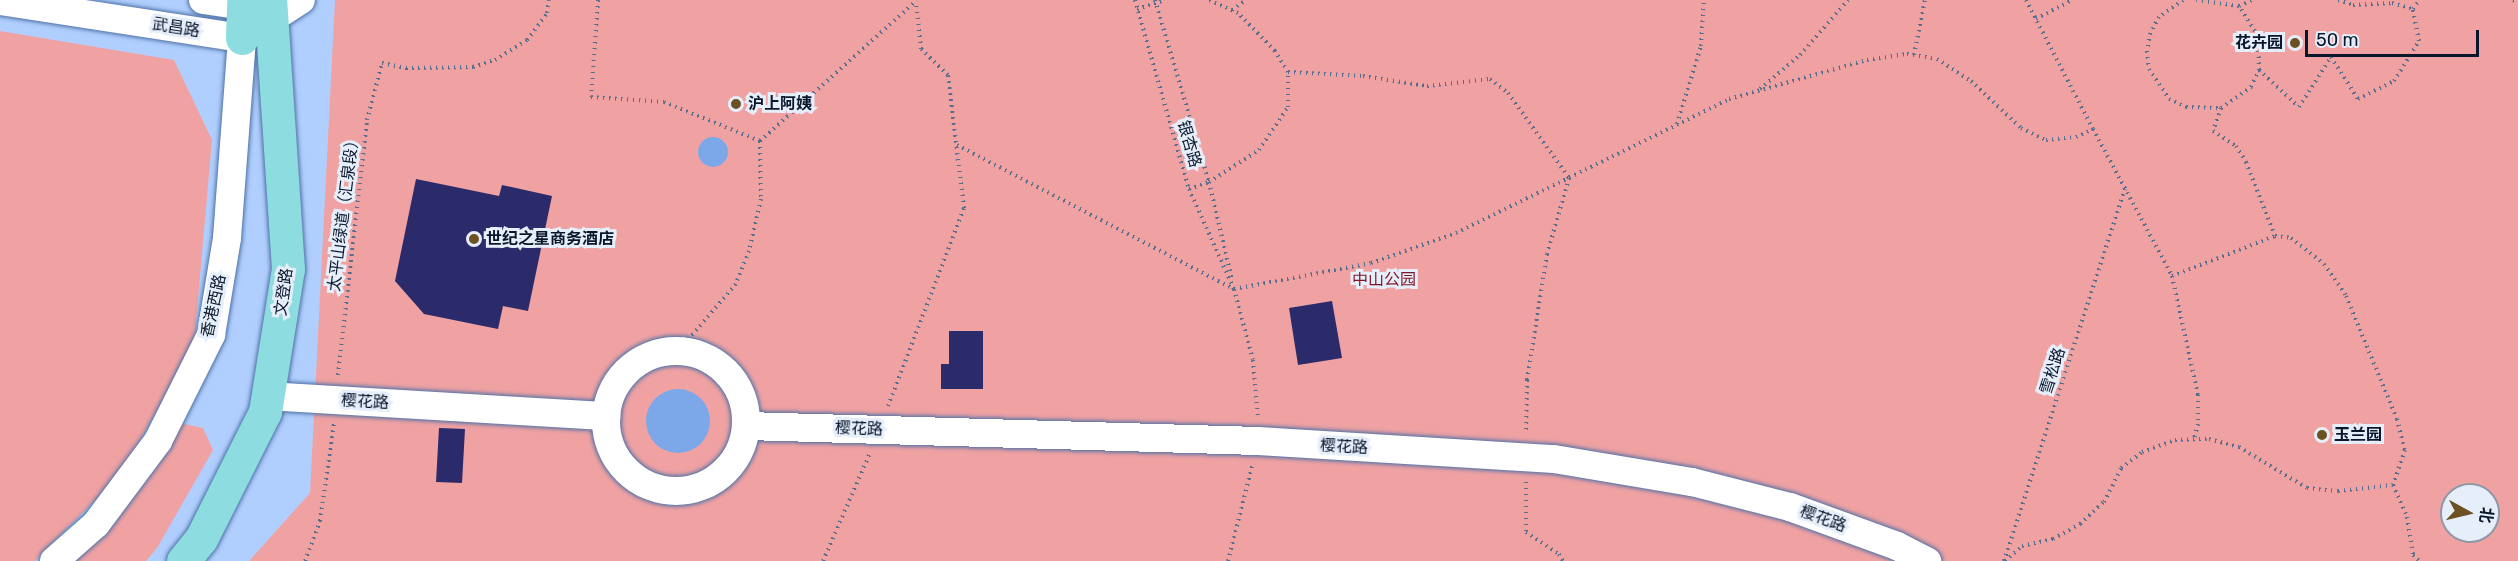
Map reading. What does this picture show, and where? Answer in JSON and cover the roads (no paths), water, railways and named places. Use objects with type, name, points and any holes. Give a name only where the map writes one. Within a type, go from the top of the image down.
[{"type":"main road","name":"文登路","points":[[183,561],[207,528],[265,412],[288,268],[255,13]]},
{"type":"street","name":"武昌路","points":[[202,0],[255,13]]},
{"type":"street","points":[[255,13],[301,0]]},
{"type":"street","name":"武昌路","points":[[0,1],[255,13]]},
{"type":"street","name":"香港西路","points":[[54,561],[96,525],[158,441],[211,335],[227,238],[255,13]]},
{"type":"street","points":[[673,351],[693,353],[716,363],[733,380],[744,402],[747,426],[742,448],[730,466],[704,485],[672,492],[650,487],[624,467],[608,438],[606,416],[612,393],[626,372],[646,358],[673,351]]},
{"type":"street","name":"樱花路","points":[[268,396],[606,416]]},
{"type":"street","name":"樱花路","points":[[747,426],[1258,441],[1526,458],[1692,482],[1790,507],[1897,546],[1927,561]]},
{"type":"water","points":[[713,137],[719,138],[727,146],[727,158],[719,166],[713,167],[707,166],[699,158],[698,152],[699,146],[707,138]]},
{"type":"water","points":[[678,389],[690,391],[701,398],[708,409],[710,421],[708,433],[701,444],[690,451],[678,453],[666,451],[655,444],[648,433],[646,421],[648,409],[655,398],[666,391]]},
{"type":"place","name":"花卉园","points":[[2295,43]]},
{"type":"place","name":"沪上阿姨","points":[[736,104]]},
{"type":"place","name":"世纪之星商务酒店","points":[[474,239]]},
{"type":"place","name":"玉兰园","points":[[2322,435]]},
{"type":"park label","name":"中山公园","points":[[1384,280]]}]
